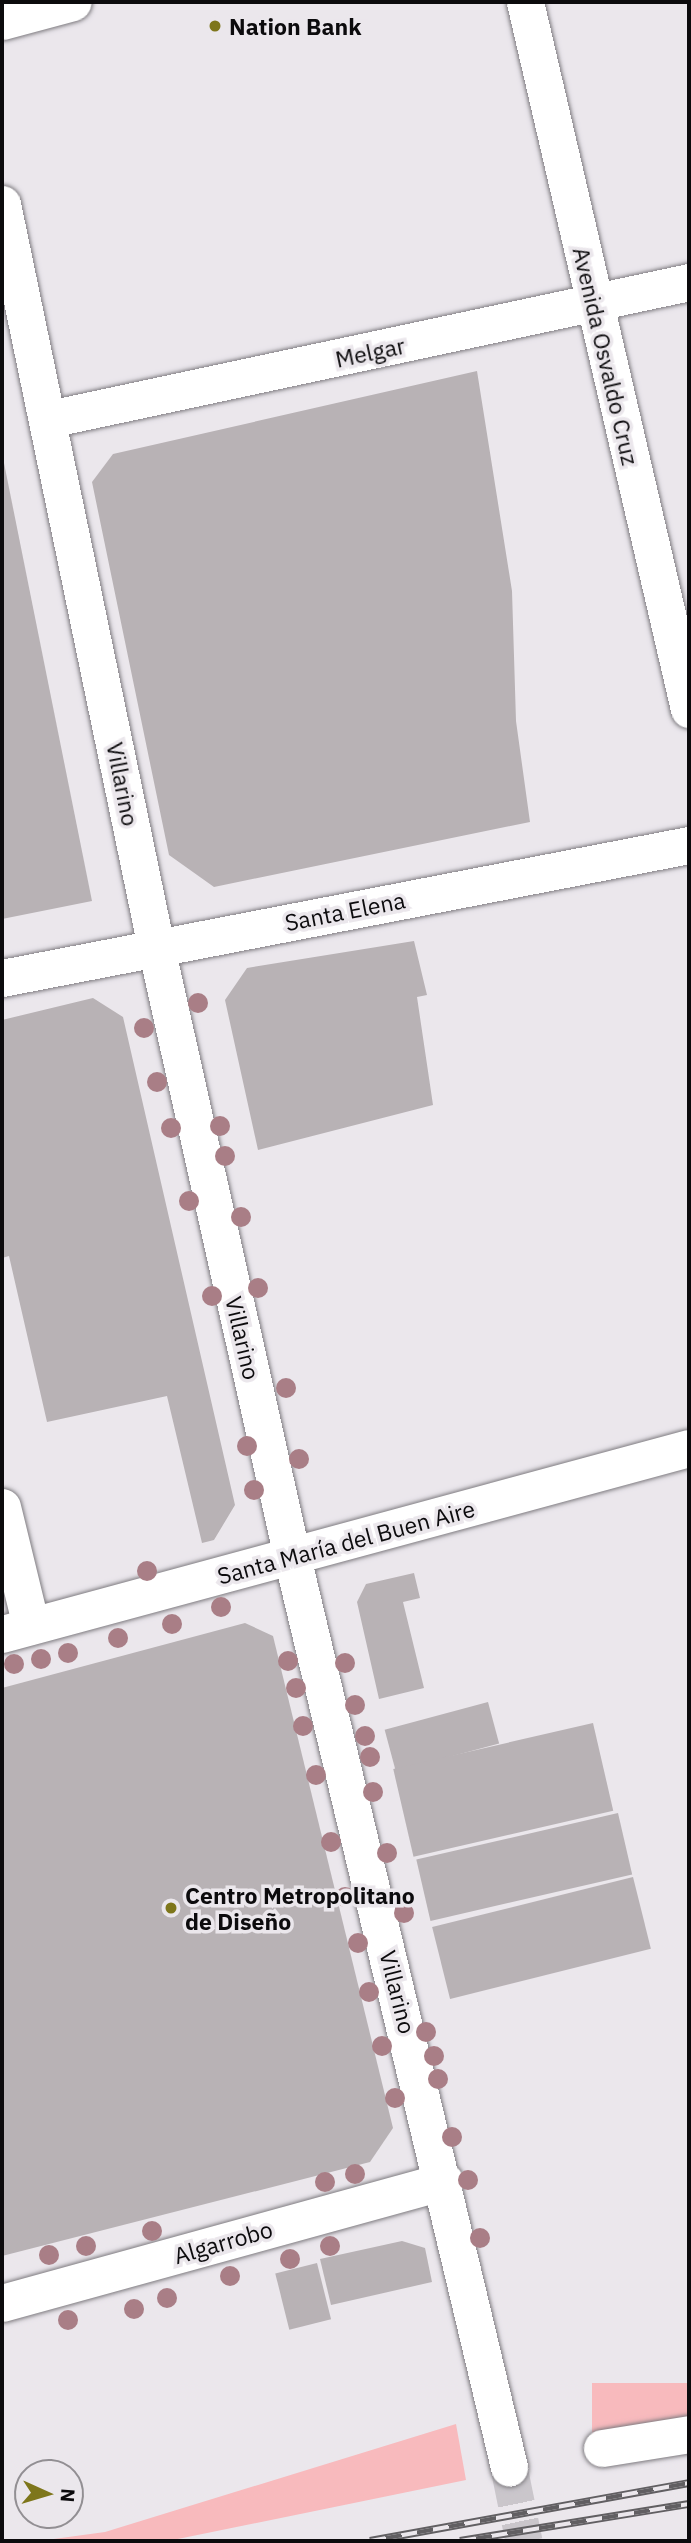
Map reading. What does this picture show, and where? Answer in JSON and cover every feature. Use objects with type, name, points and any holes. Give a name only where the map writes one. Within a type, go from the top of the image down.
[{"type":"street","points":[[2,21],[73,2]]},
{"type":"street","name":"Avenida Osvaldo Cruz","points":[[525,2],[689,709]]},
{"type":"street","name":"Villarino","points":[[2,204],[50,419],[156,947],[292,1557],[444,2181],[509,2467]]},
{"type":"street","name":"Melgar","points":[[50,419],[689,282]]},
{"type":"street","name":"Santa Elena","points":[[2,978],[689,845]]},
{"type":"street","name":"Santa María del Buen Aire","points":[[16,1630],[689,1448]]},
{"type":"street","points":[[2,1507],[16,1630]]},
{"type":"street","name":"Algarrobo","points":[[2,2303],[444,2181]]},
{"type":"street","points":[[602,2448],[689,2434]]},
{"type":"shaded area","points":[[592,2383],[689,2383],[689,2445],[592,2445]]},
{"type":"shaded area","points":[[456,2424],[466,2480],[168,2541],[39,2541],[105,2532]]},
{"type":"building","points":[[477,371],[512,591],[516,721],[530,822],[214,887],[169,855],[92,482],[113,454]]},
{"type":"building","points":[[2,453],[92,901],[2,919]]},
{"type":"building","points":[[414,941],[427,995],[417,997],[433,1105],[258,1150],[225,1000],[247,968]]},
{"type":"building","points":[[93,998],[123,1017],[235,1505],[214,1540],[202,1543],[167,1396],[47,1422],[9,1256],[2,1258],[2,1020]]},
{"type":"building","points":[[414,1573],[420,1598],[403,1602],[424,1688],[379,1699],[357,1602],[366,1584]]},
{"type":"building","name":"Centro Metropolitano de Diseño","points":[[245,1623],[273,1636],[393,2128],[370,2162],[2,2256],[2,1688]]},
{"type":"building","points":[[488,1702],[499,1744],[396,1771],[385,1730]]},
{"type":"building","points":[[593,1723],[613,1811],[413,1857],[393,1769]]},
{"type":"building","points":[[618,1813],[632,1874],[430,1921],[416,1860]]},
{"type":"building","points":[[633,1877],[651,1949],[450,1999],[432,1927]]},
{"type":"building","points":[[402,2241],[425,2248],[432,2282],[331,2305],[320,2259]]},
{"type":"building","points":[[317,2263],[331,2319],[289,2330],[275,2273]]},
{"type":"tunnel","points":[[509,2467],[524,2541]]},
{"type":"railway","points":[[370,2541],[689,2483]]},
{"type":"railway","points":[[460,2541],[689,2504]]},
{"type":"place","name":"Nation Bank","points":[[215,26]]},
{"type":"place","name":"Centro Metropolitano de Diseño","points":[[171,1908]]}]
